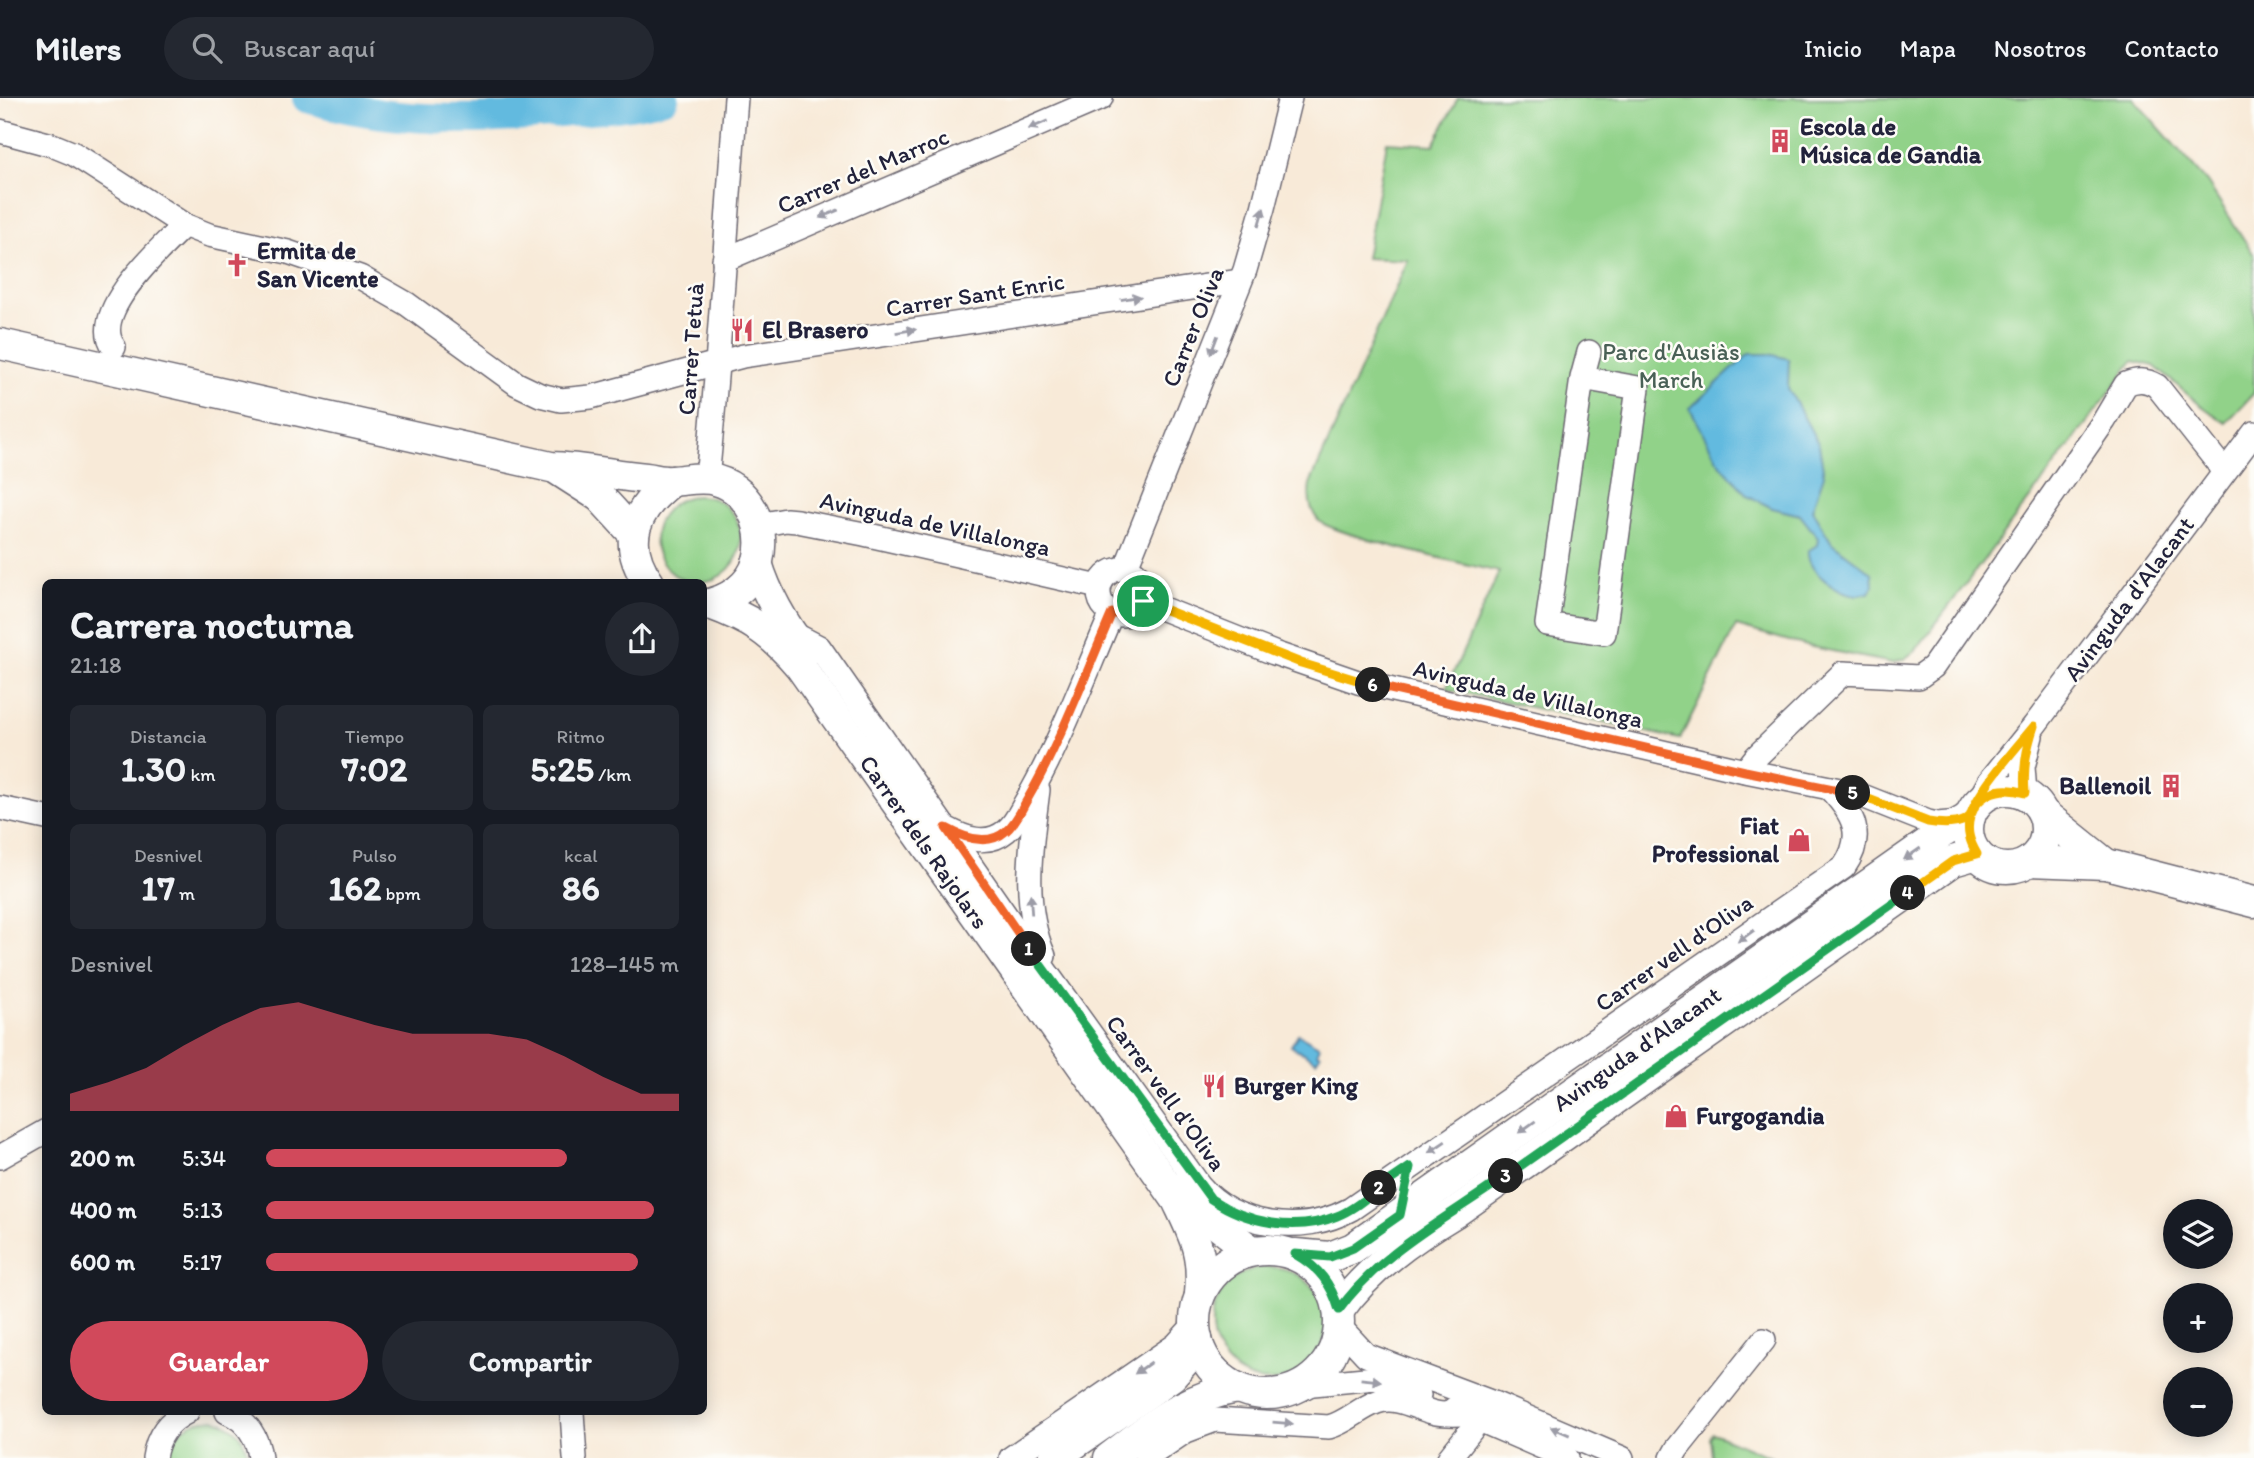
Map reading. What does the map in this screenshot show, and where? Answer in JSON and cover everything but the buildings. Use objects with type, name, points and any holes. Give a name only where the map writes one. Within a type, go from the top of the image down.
[{"type":"main road","points":[[0,344],[551,467],[576,467],[672,481],[707,479],[727,485],[742,496],[753,510],[759,525],[761,546],[757,564],[739,590],[726,599],[707,605]]},
{"type":"main road","points":[[551,467],[600,497],[634,534]]},
{"type":"main road","points":[[647,579],[638,565],[634,534],[642,509],[653,495],[672,481]]},
{"type":"main road","name":"Carrer dels Rajolars","points":[[757,564],[764,586],[789,631],[1194,1204],[1215,1224],[1251,1250]]},
{"type":"main road","name":"Carrer dels Rajolars","points":[[707,605],[755,623],[779,641],[800,666],[1177,1200],[1197,1242],[1202,1268],[1200,1294]]},
{"type":"main road","points":[[2106,864],[2034,804],[2003,789],[1993,792],[1968,815],[1971,843],[1977,854],[1986,862],[2008,868],[2030,861],[2106,864],[2254,902]]},
{"type":"main road","points":[[2030,861],[2043,845],[2046,835],[2034,804]]},
{"type":"main road","name":"Avinguda d'Alacant","points":[[1295,1254],[1330,1257],[1353,1248],[1968,815]]},
{"type":"main road","name":"Avinguda d'Alacant","points":[[1339,1318],[1360,1282],[1425,1231],[1953,861],[1977,854]]},
{"type":"main road","points":[[1273,1249],[1295,1254],[1324,1276],[1333,1292],[1339,1318],[1336,1344],[1329,1360],[1303,1385],[1288,1392],[1271,1395],[1254,1393],[1238,1388],[1219,1377],[1205,1360],[1196,1332],[1195,1309],[1212,1274],[1229,1259],[1251,1250],[1273,1249]]},
{"type":"main road","points":[[1054,1458],[1172,1376],[1185,1361],[1196,1332]]},
{"type":"main road","points":[[1108,1458],[1187,1402],[1215,1392],[1238,1388]]},
{"type":"street","name":"Carrer Tetuà","points":[[707,479],[718,363],[736,98]]},
{"type":"street","name":"Carrer del Marroc","points":[[724,260],[1101,98]]},
{"type":"street","name":"Carrer Oliva","points":[[1125,570],[1245,270],[1290,98]]},
{"type":"street","name":"Carrer Sant Enric","points":[[0,131],[74,154],[184,225],[209,234],[312,259],[360,277],[422,315],[517,384],[551,398],[576,399],[664,379],[743,356],[1239,281]]},
{"type":"street","points":[[114,347],[110,342],[108,327],[121,297],[143,266],[184,225]]},
{"type":"street","points":[[1582,378],[1638,388],[1604,633],[1547,624],[1582,378],[1589,352]]},
{"type":"street","points":[[1745,771],[1756,757],[1843,673],[1919,677],[1933,667],[2104,421],[2126,384],[2139,380],[2149,381],[2157,386],[2218,463],[2226,469]]},
{"type":"street","name":"Avinguda d'Alacant","points":[[1968,815],[1989,782],[2254,433]]},
{"type":"street","name":"Avinguda de Villalonga","points":[[759,525],[786,520],[864,534],[1099,587]]},
{"type":"street","points":[[1125,570],[1140,578],[1144,586],[1143,601],[1135,612],[1129,615],[1112,613],[1100,601],[1099,587],[1107,575],[1112,571],[1125,570]]},
{"type":"street","name":"Avinguda de Villalonga","points":[[1143,601],[1274,653],[1358,682],[1870,798],[1937,824],[1968,815]]},
{"type":"street","points":[[946,828],[965,838],[990,838],[1005,832],[1016,819],[1039,780],[1112,613]]},
{"type":"street","name":"Carrer vell d'Oliva","points":[[789,631],[819,646],[1199,1185],[1211,1199],[1228,1210],[1264,1222],[1313,1223],[1351,1209],[1844,867],[1855,849],[1855,831],[1850,814],[1829,788]]},
{"type":"street","name":"Avinguda d'Alacant","points":[[2034,726],[2023,767],[2034,804]]},
{"type":"street","points":[[1039,780],[1030,851],[1032,916],[1039,945],[1060,991]]},
{"type":"street","points":[[0,808],[42,817]]},
{"type":"street","name":"Carrer vell d'Oliva","points":[[1802,897],[1821,895],[1878,878]]},
{"type":"street","points":[[0,1157],[42,1133]]},
{"type":"street","points":[[1400,1215],[1410,1167]]},
{"type":"street","points":[[1339,1318],[1366,1354],[1496,1404],[1622,1458]]},
{"type":"street","points":[[1011,1458],[1196,1332]]},
{"type":"street","points":[[1672,1458],[1764,1340]]},
{"type":"street","points":[[1303,1385],[1375,1378],[1474,1417],[1558,1456]]},
{"type":"street","points":[[1146,1458],[1186,1431],[1215,1420],[1329,1427],[1387,1400],[1436,1413],[1474,1417]]},
{"type":"street","points":[[154,1458],[158,1439],[167,1426],[181,1415]]},
{"type":"street","points":[[233,1415],[250,1430],[265,1456]]},
{"type":"street","points":[[572,1415],[575,1458]]},
{"type":"street","points":[[1449,1458],[1474,1417]]},
{"type":"green space","name":"Parc d'Ausiàs March","points":[[1458,98],[2133,98],[2207,182],[2254,255],[2254,393],[2226,423],[2154,366],[2133,361],[1916,650],[1904,659],[1892,663],[1807,646],[1736,626],[1680,739],[1446,689],[1499,572],[1374,541],[1329,526],[1315,516],[1309,494],[1310,484],[1408,260],[1366,258],[1387,142],[1434,145]]},
{"type":"green space","points":[[690,497],[706,497],[722,504],[733,515],[740,531],[740,547],[733,563],[722,574],[707,581],[685,579],[674,574],[663,563],[656,547],[656,531],[663,515],[674,504]]},
{"type":"green space","points":[[1269,1267],[1291,1271],[1309,1284],[1322,1302],[1326,1324],[1322,1346],[1309,1364],[1291,1377],[1269,1381],[1247,1377],[1229,1364],[1216,1346],[1212,1324],[1216,1302],[1229,1284],[1247,1271]]},
{"type":"green space","points":[[214,1419],[238,1433],[249,1458],[167,1458],[172,1441],[183,1429],[197,1422]]},
{"type":"green space","points":[[1713,1433],[1773,1458],[1712,1458],[1710,1438]]},
{"type":"water","points":[[1749,354],[1769,354],[1789,359],[1788,388],[1819,445],[1824,475],[1812,510],[1832,543],[1872,573],[1873,585],[1869,593],[1857,595],[1841,591],[1818,573],[1812,566],[1808,551],[1817,545],[1818,538],[1800,515],[1772,508],[1747,495],[1717,460],[1690,408]]},
{"type":"water","points":[[1298,1034],[1320,1047],[1317,1053],[1320,1055],[1316,1061],[1291,1046]]},
{"type":"waterway","points":[[307,98],[371,113],[470,119],[593,110],[664,98]]},
{"type":"place","name":"Escola de Música de Gandia","points":[[1780,141]]},
{"type":"place","name":"Ermita de San Vicente","points":[[237,265]]},
{"type":"place","name":"El Brasero","points":[[742,330]]},
{"type":"place","name":"Ballenoil","points":[[2171,786]]},
{"type":"place","name":"Fiat Professional","points":[[1799,840]]},
{"type":"place","name":"Burger King","points":[[1214,1086]]},
{"type":"place","name":"Furgogandia","points":[[1676,1116]]},
{"type":"route","points":[[1143,601],[1140,607],[1129,615],[1112,613],[1039,780],[1005,832],[974,840],[946,828],[1011,923],[1211,1199],[1228,1210],[1252,1219],[1277,1223],[1313,1223],[1351,1209],[1410,1167],[1400,1215],[1353,1248],[1330,1257],[1295,1254],[1324,1276],[1339,1310],[1360,1282],[1425,1231],[1953,861],[1977,854],[1968,830],[1972,811],[1989,782],[2034,726],[2023,767],[2025,793],[2003,789],[1993,792],[1983,798],[1972,811],[1970,817],[1960,822],[1937,824],[1855,793],[1745,771],[1358,682],[1274,653],[1143,601]]}]
